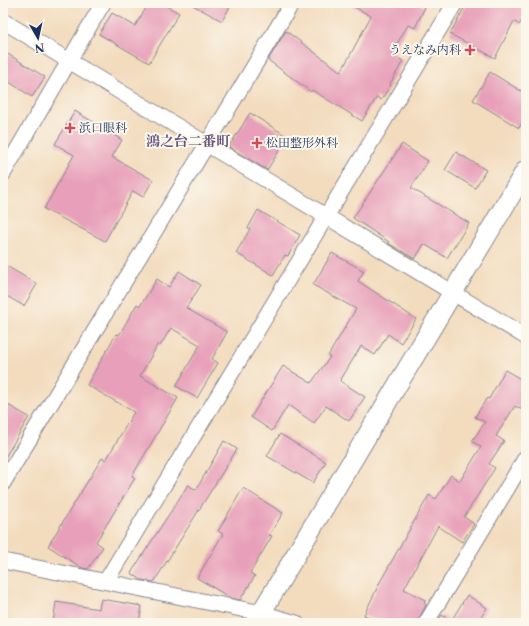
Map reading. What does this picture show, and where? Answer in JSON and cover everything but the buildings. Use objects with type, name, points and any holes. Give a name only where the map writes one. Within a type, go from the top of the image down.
[{"type":"street","points":[[3,174],[103,3]]},
{"type":"street","points":[[3,483],[292,3]]},
{"type":"street","points":[[106,581],[455,3]]},
{"type":"street","points":[[3,21],[526,337]]},
{"type":"street","points":[[258,618],[454,294],[526,170]]},
{"type":"street","points":[[426,623],[526,457]]},
{"type":"street","points":[[3,561],[106,581],[258,618],[296,623]]},
{"type":"place","name":"うえなみ内科","points":[[470,50]]},
{"type":"place","name":"浜口眼科","points":[[70,128]]},
{"type":"place","name":"松田整形外科","points":[[257,143]]},
{"type":"district","name":"鴻之台二番町","points":[[188,141]]}]
